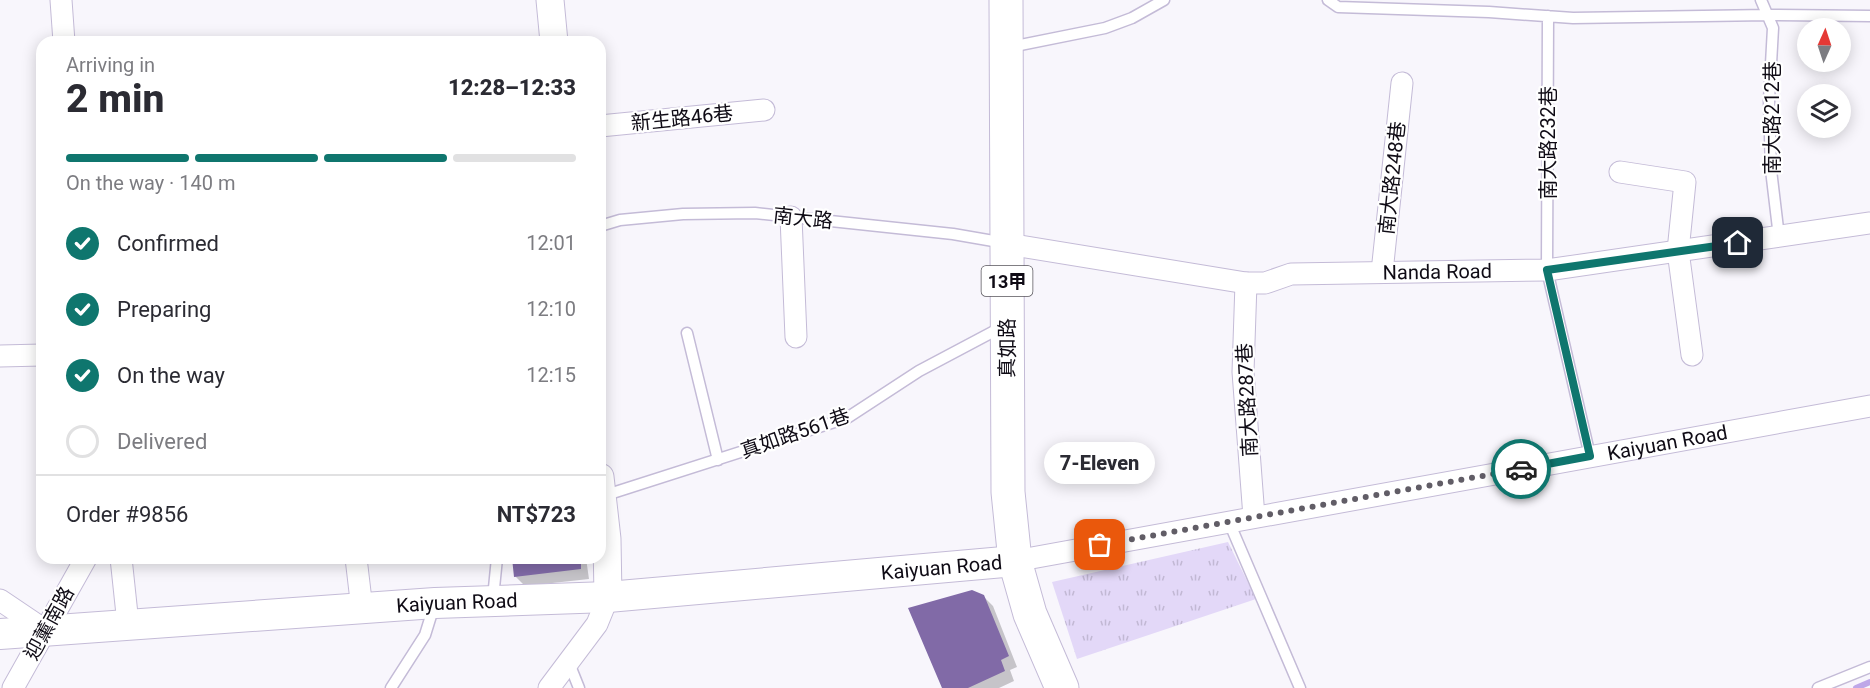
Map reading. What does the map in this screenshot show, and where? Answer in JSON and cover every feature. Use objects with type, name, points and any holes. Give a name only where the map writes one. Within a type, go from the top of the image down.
[{"type":"main road","name":"真如路","points":[[1006,0],[1008,492],[1014,561],[1030,614],[1062,688]]},
{"type":"main road","name":"Kaiyuan Road","points":[[0,634],[435,603],[608,597],[1014,561]]},
{"type":"street","points":[[61,0],[64,36]]},
{"type":"street","points":[[550,0],[553,36]]},
{"type":"street","name":"南大路248巷","points":[[1382,272],[1402,83]]},
{"type":"street","name":"新生路46巷","points":[[606,125],[764,110]]},
{"type":"street","points":[[1620,172],[1685,182],[1678,251],[1692,355]]},
{"type":"street","points":[[791,217],[796,337]]},
{"type":"street","name":"Nanda Road","points":[[1007,244],[1246,283],[1265,282],[1291,274],[1547,270],[1870,223]]},
{"type":"street","name":"南大路287巷","points":[[1246,283],[1243,372],[1254,517]]},
{"type":"street","points":[[0,356],[36,355]]},
{"type":"street","name":"Kaiyuan Road","points":[[1014,561],[1870,406]]},
{"type":"street","points":[[549,688],[597,624],[608,597],[606,530]]},
{"type":"street","name":"迎薰南路","points":[[13,688],[83,564]]},
{"type":"street","points":[[122,564],[128,624]]},
{"type":"street","points":[[357,564],[362,609]]},
{"type":"street","points":[[0,600],[46,631]]},
{"type":"lane","points":[[1007,47],[1105,27],[1132,18],[1164,0]]},
{"type":"lane","points":[[1328,0],[1338,7],[1489,12],[1573,18],[1870,16]]},
{"type":"lane","name":"南大路212巷","points":[[1761,0],[1773,28],[1769,100],[1770,170],[1779,237]]},
{"type":"lane","name":"南大路232巷","points":[[1548,16],[1547,270],[1590,456]]},
{"type":"lane","name":"南大路","points":[[606,224],[620,219],[683,214],[755,213],[952,234],[1007,244]]},
{"type":"lane","name":"真如路561巷","points":[[606,486],[718,460],[848,418],[919,371],[1007,324]]},
{"type":"lane","points":[[687,333],[718,460]]},
{"type":"lane","points":[[1229,522],[1300,688]]},
{"type":"lane","points":[[493,601],[496,564]]},
{"type":"lane","points":[[391,688],[425,635],[435,603]]},
{"type":"lane","points":[[569,663],[579,688]]},
{"type":"lane","points":[[1818,688],[1870,667]]},
{"type":"green space","points":[[1228,542],[1256,599],[1077,659],[1052,582]]},
{"type":"building","points":[[513,564],[581,564],[581,569],[514,577]]},
{"type":"building","points":[[972,590],[984,595],[1009,656],[1001,660],[1005,671],[968,688],[942,688],[908,608]]},
{"type":"waterway","points":[[1856,688],[1870,682]]},
{"type":"way so far","points":[[1100,545],[1521,469]]},
{"type":"place","name":"7-Eleven","points":[[1100,545]]},
{"type":"route","points":[[1521,469],[1590,456],[1547,270],[1738,243]]}]
